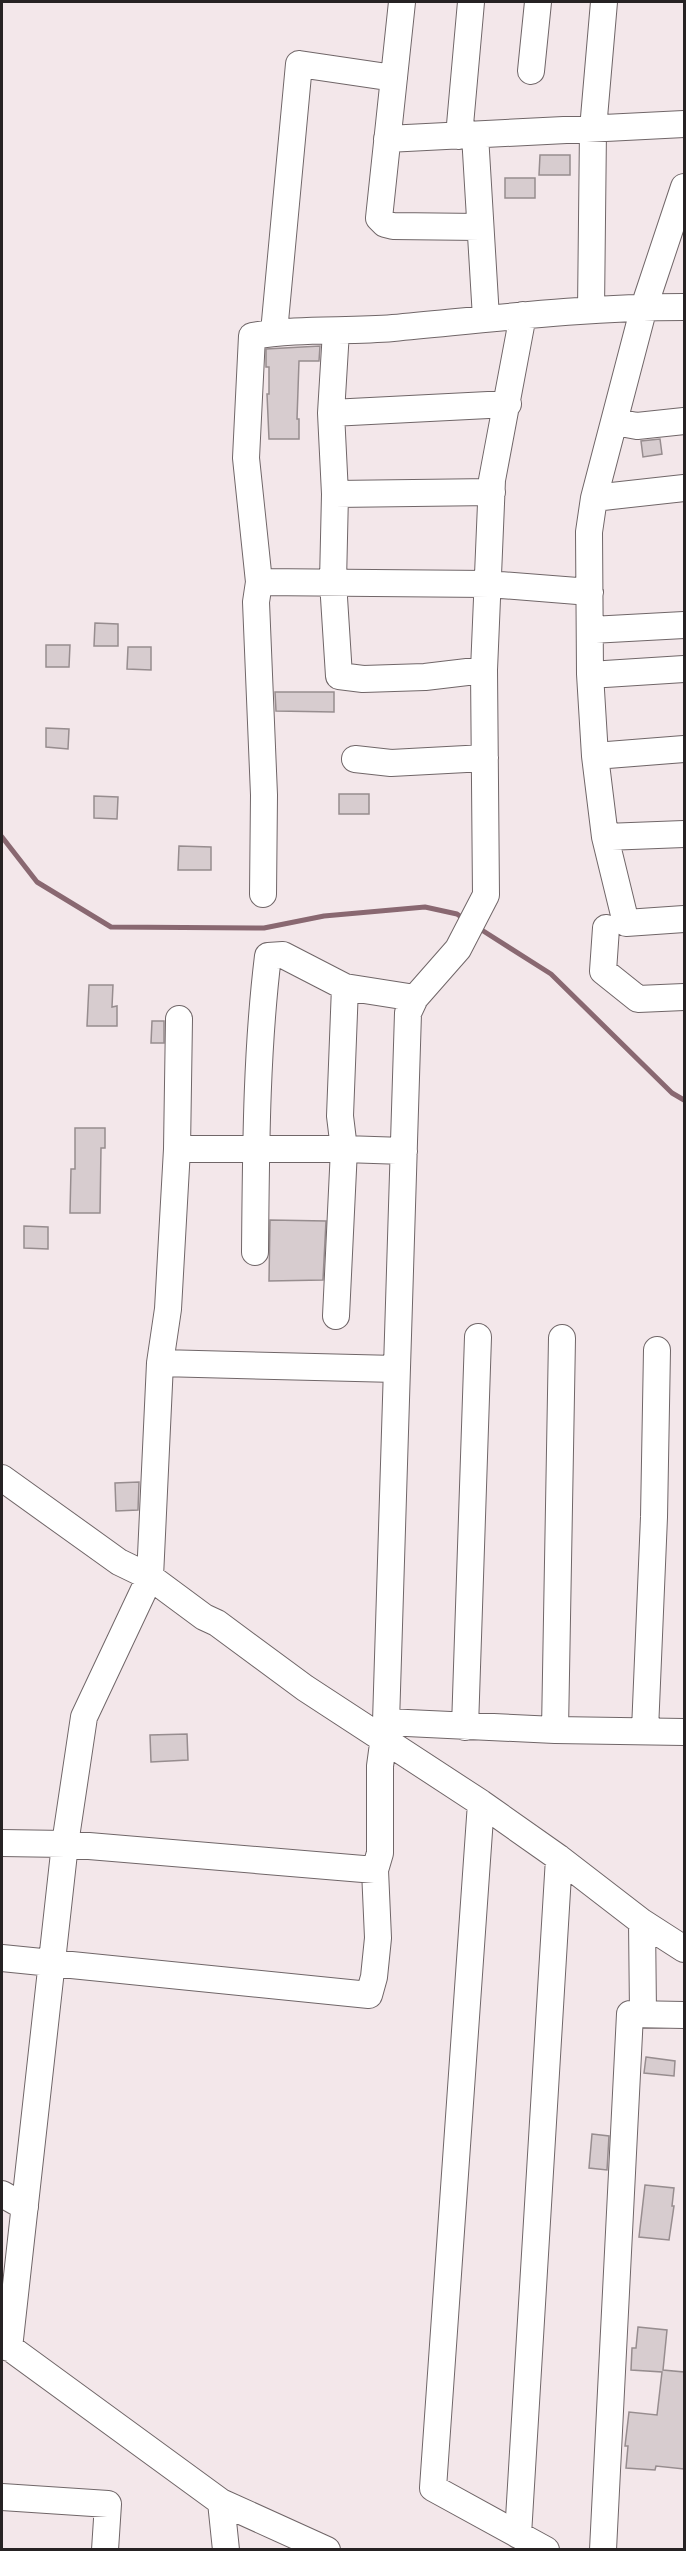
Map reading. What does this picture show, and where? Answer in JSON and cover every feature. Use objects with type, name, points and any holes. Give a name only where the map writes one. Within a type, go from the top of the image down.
[{"type":"street","points":[[402,2],[379,218],[385,224],[393,226],[480,227]]},
{"type":"street","points":[[471,2],[467,135],[480,227],[486,318]]},
{"type":"street","points":[[531,71],[538,2]]},
{"type":"street","points":[[591,310],[593,129],[604,2]]},
{"type":"street","points":[[274,333],[299,64],[394,78]]},
{"type":"street","points":[[387,139],[684,124]]},
{"type":"street","points":[[684,187],[644,307],[594,498],[589,532],[595,756],[605,837],[626,923],[684,919]]},
{"type":"street","points":[[262,894],[264,795],[256,602],[259,582],[246,458],[252,336],[393,328],[591,310],[684,307]]},
{"type":"street","points":[[2,1958],[51,1961],[369,1995],[374,1977],[378,1938],[375,1870],[380,1853],[380,1767],[385,1730],[396,1369],[400,1325],[408,1013],[415,998],[458,949],[486,895],[484,670],[492,492],[523,315]]},
{"type":"street","points":[[336,331],[331,413],[335,494],[333,582],[337,661],[341,677],[425,676],[484,670]]},
{"type":"street","points":[[331,413],[508,404]]},
{"type":"street","points":[[615,422],[638,426],[684,421]]},
{"type":"street","points":[[594,498],[684,488]]},
{"type":"street","points":[[335,494],[492,492]]},
{"type":"street","points":[[259,582],[488,584],[590,592]]},
{"type":"street","points":[[591,630],[684,625]]},
{"type":"street","points":[[605,674],[684,669]]},
{"type":"street","points":[[595,756],[684,749]]},
{"type":"street","points":[[355,759],[391,763],[485,758]]},
{"type":"street","points":[[605,837],[684,834]]},
{"type":"street","points":[[606,928],[603,971],[638,999],[684,997]]},
{"type":"street","points":[[255,1252],[256,1149],[262,1002],[268,956],[283,955],[345,987],[415,998]]},
{"type":"street","points":[[336,1316],[344,1149],[340,1116],[345,987]]},
{"type":"street","points":[[178,1019],[177,1149],[168,1309],[160,1362],[150,1577],[84,1717],[65,1844],[25,2207],[5,2345],[220,2502],[327,2550]]},
{"type":"street","points":[[177,1149],[404,1150]]},
{"type":"street","points":[[465,1727],[478,1337]]},
{"type":"street","points":[[555,1730],[562,1338]]},
{"type":"street","points":[[645,1730],[654,1517],[657,1350]]},
{"type":"street","points":[[160,1362],[396,1369]]},
{"type":"street","points":[[2,1478],[118,1562],[150,1577],[204,1617],[218,1623],[305,1688],[385,1730],[642,1922],[684,1949]]},
{"type":"street","points":[[385,1730],[465,1727],[684,1732]]},
{"type":"street","points":[[482,1803],[433,2488],[546,2550]]},
{"type":"street","points":[[2,1843],[65,1844],[375,1870]]},
{"type":"street","points":[[518,2535],[559,1858]]},
{"type":"street","points":[[642,1922],[643,2013]]},
{"type":"street","points":[[603,2550],[630,2014],[684,2015]]},
{"type":"street","points":[[2,2194],[25,2207]]},
{"type":"street","points":[[2,2497],[108,2504],[105,2550]]},
{"type":"street","points":[[220,2502],[226,2550]]},
{"type":"building","points":[[540,155],[570,155],[570,175],[539,175]]},
{"type":"building","points":[[505,178],[535,178],[535,198],[505,198]]},
{"type":"building","points":[[320,346],[319,361],[299,361],[297,419],[299,419],[299,439],[269,439],[267,394],[269,394],[269,367],[266,367],[266,349]]},
{"type":"building","points":[[660,439],[662,454],[643,457],[641,441]]},
{"type":"building","points":[[95,623],[118,624],[118,646],[94,646]]},
{"type":"building","points":[[46,645],[70,645],[69,667],[46,667]]},
{"type":"building","points":[[128,647],[151,647],[151,670],[127,669]]},
{"type":"building","points":[[275,692],[334,692],[334,712],[276,711]]},
{"type":"building","points":[[46,728],[69,729],[68,749],[46,747]]},
{"type":"building","points":[[339,794],[369,794],[369,814],[339,814]]},
{"type":"building","points":[[94,796],[118,797],[117,819],[94,818]]},
{"type":"building","points":[[179,846],[211,847],[211,870],[178,870]]},
{"type":"building","points":[[89,985],[113,985],[112,1007],[117,1006],[117,1026],[87,1026]]},
{"type":"building","points":[[152,1021],[164,1021],[164,1043],[151,1043]]},
{"type":"building","points":[[75,1128],[105,1128],[105,1148],[101,1148],[100,1213],[70,1213],[71,1169],[75,1169]]},
{"type":"building","points":[[270,1220],[326,1221],[323,1280],[269,1281]]},
{"type":"building","points":[[24,1226],[48,1227],[48,1249],[24,1248]]},
{"type":"building","points":[[139,1482],[138,1510],[116,1511],[115,1483]]},
{"type":"building","points":[[187,1734],[188,1760],[151,1762],[150,1735]]},
{"type":"building","points":[[646,2057],[675,2061],[674,2076],[644,2073]]},
{"type":"building","points":[[592,2134],[609,2136],[607,2170],[589,2168]]},
{"type":"building","points":[[645,2185],[674,2188],[669,2240],[639,2237]]},
{"type":"building","points":[[638,2327],[667,2330],[663,2370],[684,2372],[684,2469],[656,2466],[655,2470],[626,2468],[628,2446],[625,2446],[629,2412],[657,2415],[662,2372],[631,2370],[632,2348],[636,2348]]},
{"type":"waterway","points":[[2,837],[37,882],[111,927],[264,928],[324,916],[425,907],[457,914],[464,919]]},
{"type":"waterway","points":[[477,927],[551,974],[672,1093],[684,1100]]}]
